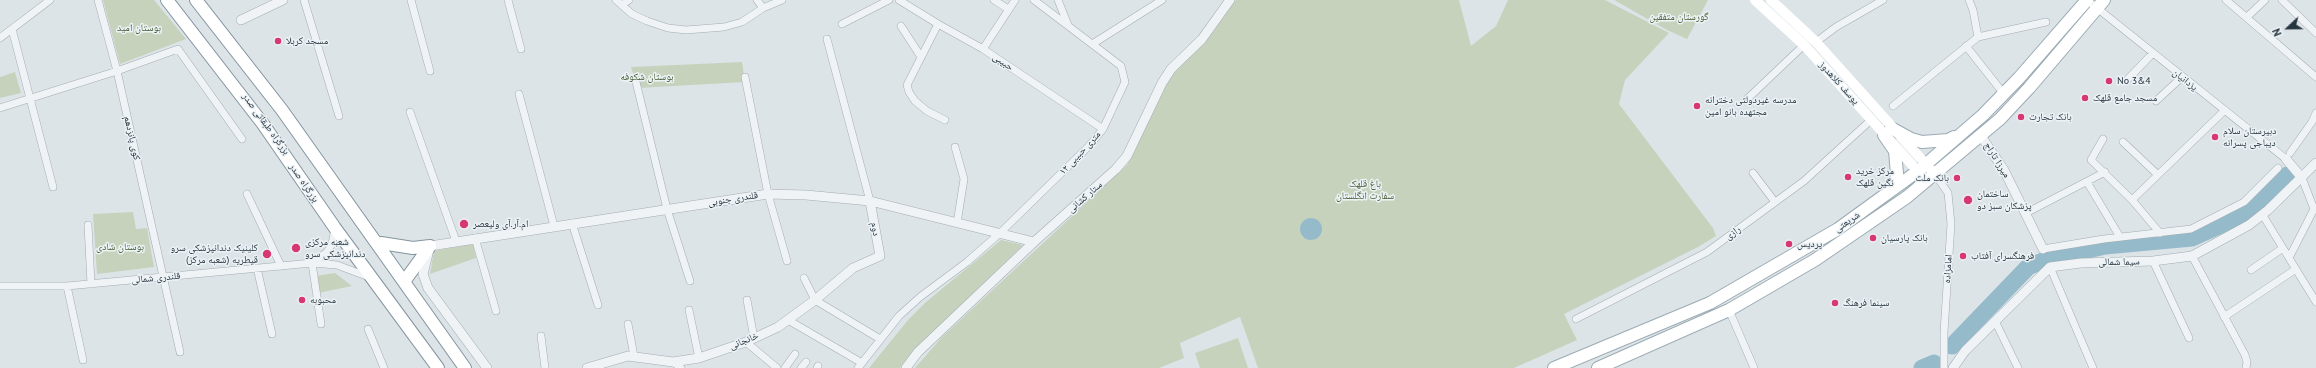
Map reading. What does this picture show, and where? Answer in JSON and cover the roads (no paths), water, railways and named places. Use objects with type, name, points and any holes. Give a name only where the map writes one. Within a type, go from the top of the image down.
[{"type":"main road","name":"بزرگراه صدر","points":[[168,0],[263,124],[335,228],[440,368]]},
{"type":"main road","name":"بزرگراه طبقاتی صدر","points":[[171,0],[265,122],[440,368]]},
{"type":"main road","name":"بزرگراه طبقاتی صدر","points":[[196,0],[282,110],[466,368]]},
{"type":"main road","points":[[200,0],[284,109],[381,243],[466,368]]},
{"type":"main road","name":"یوسف کلاهدوز","points":[[1755,0],[1804,45],[1871,120],[1887,131]]},
{"type":"main road","name":"یوسف کلاهدوز","points":[[1771,0],[1816,42],[1887,131],[1931,178]]},
{"type":"main road","name":"شریعتی","points":[[1554,368],[1573,364],[1710,303],[1838,229],[1922,168],[2004,94],[2087,0]]},
{"type":"main road","name":"شریعتی","points":[[1598,368],[1728,310],[1849,238],[1931,178],[1981,136],[2029,88],[2100,4]]},
{"type":"main road","points":[[1887,131],[1922,142],[1948,140],[1962,132]]},
{"type":"main road","points":[[1887,131],[1895,151],[1897,174],[1896,188]]},
{"type":"main road","points":[[381,243],[402,247],[430,246]]},
{"type":"main road","points":[[406,279],[430,246]]},
{"type":"street","points":[[0,38],[50,0]]},
{"type":"street","name":"کوی پانزدهم","points":[[98,0],[117,71],[180,352]]},
{"type":"street","points":[[241,20],[283,0]]},
{"type":"street","points":[[304,0],[339,116]]},
{"type":"street","points":[[411,0],[430,71]]},
{"type":"street","points":[[508,0],[521,49]]},
{"type":"street","points":[[619,3],[629,0]]},
{"type":"street","points":[[757,0],[763,8]]},
{"type":"street","points":[[619,3],[647,21],[668,28],[707,30],[736,24],[763,8],[782,0]]},
{"type":"street","points":[[842,24],[889,0]]},
{"type":"street","name":"حبیبی","points":[[899,0],[983,49],[1103,129]]},
{"type":"street","points":[[994,0],[1008,9]]},
{"type":"street","points":[[983,49],[1015,0]]},
{"type":"street","name":"۱۲ متری حبیبی","points":[[860,365],[899,316],[920,297],[967,262],[1000,233],[1089,146],[1103,129],[1125,82],[1121,66],[1094,43],[1034,0]]},
{"type":"street","points":[[1058,0],[1068,25]]},
{"type":"street","name":"ستار کشانی","points":[[906,368],[918,352],[1034,242],[1116,169],[1128,156],[1162,83],[1172,69],[1202,39],[1230,0]]},
{"type":"street","points":[[1816,42],[1836,27],[1883,0]]},
{"type":"street","points":[[1969,0],[1973,10],[1978,37]]},
{"type":"street","name":"یزدانیان","points":[[2087,0],[2100,4],[2152,54],[2224,111],[2288,156]]},
{"type":"street","points":[[2226,0],[2316,77]]},
{"type":"street","points":[[2247,17],[2265,0]]},
{"type":"street","points":[[2282,0],[2316,33]]},
{"type":"street","points":[[1094,43],[1159,1]]},
{"type":"street","points":[[1893,106],[1978,37],[2046,22]]},
{"type":"street","points":[[938,24],[907,85],[909,92],[926,111],[945,120]]},
{"type":"street","points":[[901,26],[921,57]]},
{"type":"street","points":[[12,29],[53,187]]},
{"type":"street","points":[[827,39],[870,201]]},
{"type":"street","points":[[1745,101],[1804,45]]},
{"type":"street","points":[[1966,46],[2004,94]]},
{"type":"street","points":[[0,108],[117,71],[178,49],[242,139]]},
{"type":"street","points":[[2128,79],[2152,54]]},
{"type":"street","points":[[745,77],[768,194],[787,261]]},
{"type":"street","points":[[2156,101],[2182,77]]},
{"type":"street","points":[[636,82],[667,209],[690,281]]},
{"type":"street","points":[[519,94],[554,226]]},
{"type":"street","points":[[2132,200],[2157,174],[2224,111]]},
{"type":"street","points":[[410,112],[456,241]]},
{"type":"street","points":[[2289,258],[2314,210],[2302,178],[2288,156],[2312,122],[2316,113]]},
{"type":"street","name":"رازی","points":[[1576,319],[1708,252],[1804,181],[1871,120]]},
{"type":"street","name":"میرزا تاراج","points":[[1981,136],[2004,170],[2026,212],[2043,250]]},
{"type":"street","points":[[2103,139],[2090,158],[2132,200],[2160,233]]},
{"type":"street","points":[[2123,142],[2157,174]]},
{"type":"street","points":[[955,147],[964,179],[957,223]]},
{"type":"street","name":"سیما شمالی","points":[[2050,267],[2081,263],[2153,261],[2192,256],[2249,225],[2302,178],[2316,163]]},
{"type":"street","points":[[2043,250],[2120,237],[2191,229],[2244,202],[2278,168]]},
{"type":"street","points":[[2026,212],[2105,172]]},
{"type":"street","points":[[1754,173],[1775,202]]},
{"type":"street","name":"امامزاده","points":[[1931,178],[1948,193],[1951,216],[1944,332],[1944,368]]},
{"type":"street","points":[[2087,182],[2120,237]]},
{"type":"street","points":[[247,194],[281,266]]},
{"type":"street","name":"قلندری جنوبی","points":[[430,246],[768,194],[806,195],[870,201],[1034,242]]},
{"type":"street","name":"دوم","points":[[870,201],[880,256]]},
{"type":"street","points":[[2262,214],[2316,302]]},
{"type":"street","points":[[572,223],[598,305]]},
{"type":"street","points":[[88,225],[91,284]]},
{"type":"street","points":[[321,324],[312,263],[327,252],[332,244],[335,228]]},
{"type":"street","points":[[475,238],[496,311]]},
{"type":"street","points":[[430,246],[424,274],[428,288],[487,368]]},
{"type":"street","points":[[2251,270],[2283,248]]},
{"type":"street","name":"خانجانی","points":[[587,368],[628,356],[673,362],[699,358],[746,342],[778,327],[815,300],[852,268],[880,256]]},
{"type":"street","points":[[2192,256],[2245,355],[2247,362],[2246,368]]},
{"type":"street","points":[[2153,261],[2189,338]]},
{"type":"street","name":"قلندری شمالی","points":[[0,286],[66,286],[312,263],[337,265],[372,279]]},
{"type":"street","points":[[1953,368],[1965,351],[1996,323],[2050,267],[2093,368]]},
{"type":"street","points":[[257,268],[272,334]]},
{"type":"street","points":[[2224,317],[2296,269]]},
{"type":"street","points":[[804,278],[815,300],[880,340]]},
{"type":"street","points":[[66,286],[83,360]]},
{"type":"street","points":[[747,300],[754,338]]},
{"type":"street","points":[[689,310],[699,358]]},
{"type":"street","points":[[1728,310],[1754,368]]},
{"type":"street","points":[[788,320],[860,365]]},
{"type":"street","points":[[1996,323],[2018,368]]},
{"type":"street","points":[[628,324],[634,356]]},
{"type":"street","points":[[368,329],[384,368]]},
{"type":"street","points":[[541,336],[545,368]]},
{"type":"street","points":[[746,342],[777,368]]},
{"type":"street","points":[[785,368],[795,354]]},
{"type":"street","points":[[673,362],[681,368]]},
{"type":"water","points":[[1311,218],[1319,221],[1322,229],[1319,237],[1311,240],[1303,237],[1300,229],[1303,221]]},
{"type":"waterway","points":[[1952,346],[2028,267],[2045,260],[2105,246],[2192,238],[2252,211],[2287,175]]},
{"type":"waterway","points":[[1922,368],[1934,363]]},
{"type":"place","name":"مسجد کربلا","points":[[278,41]]},
{"type":"place","name":"No 3&4","points":[[2109,81]]},
{"type":"place","name":"مسجد جامع قلهک","points":[[2085,98]]},
{"type":"place","name":"مدرسه غیردولتی دخترانه مجتهده بانو امین","points":[[1697,106]]},
{"type":"place","name":"بانک تجارت","points":[[2021,117]]},
{"type":"place","name":"دبیرستان سلام دیباجی پسرانه","points":[[2215,137]]},
{"type":"place","name":"مرکز خرید نگین قلهک","points":[[1848,177]]},
{"type":"place","name":"بانک ملت","points":[[1957,178]]},
{"type":"place","name":"ساختمان پزشکان سبز دو","points":[[1968,200]]},
{"type":"place","name":"ام.آر.آی ولیعصر","points":[[464,224]]},
{"type":"place","name":"بانک پارسیان","points":[[1873,238]]},
{"type":"place","name":"پردیس","points":[[1789,244]]},
{"type":"place","name":"شعبه مرکزی دندانپزشکی سرو","points":[[296,248]]},
{"type":"place","name":"کلینیک دندانپزشکی سرو قیطریه (شعبه مرکز)","points":[[267,254]]},
{"type":"place","name":"فرهنگسرای آفتاب","points":[[1963,256]]},
{"type":"place","name":"محبوبه","points":[[302,300]]},
{"type":"place","name":"سینما فرهنگ","points":[[1835,303]]},
{"type":"park label","name":"گورستان متفقین","points":[[1679,17]]},
{"type":"park label","name":"بوستان امید","points":[[139,28]]},
{"type":"park label","name":"بوستان شکوفه","points":[[647,77]]},
{"type":"park label","name":"باغ قلهک سفارت انگلستان","points":[[1365,190]]},
{"type":"park label","name":"بوستان شادی","points":[[120,247]]}]
